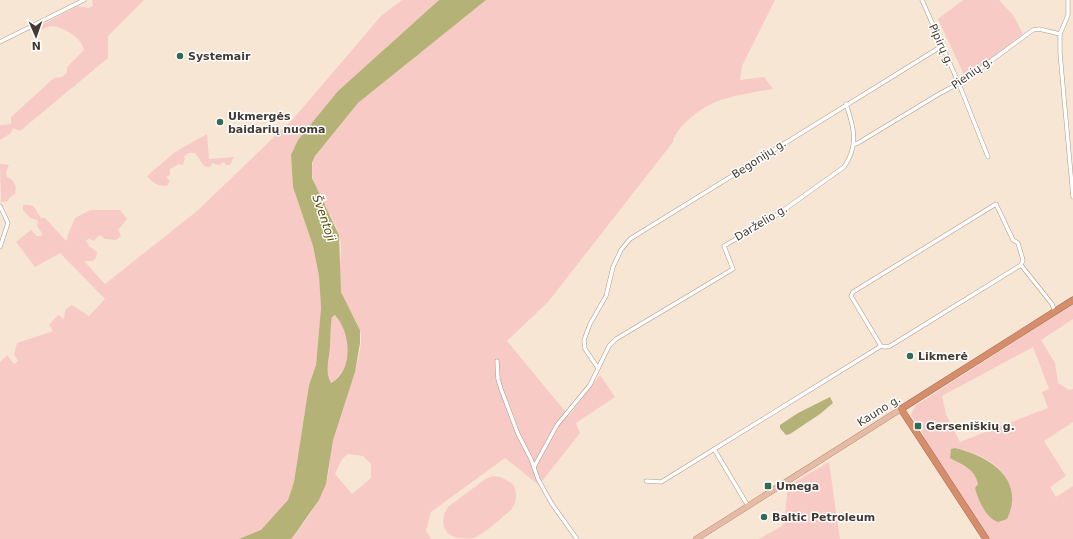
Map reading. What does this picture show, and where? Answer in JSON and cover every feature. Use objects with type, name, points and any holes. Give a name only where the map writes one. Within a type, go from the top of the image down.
[{"type":"highway","name":"Kauno g.","points":[[901,409],[1073,300]]},
{"type":"highway","points":[[901,409],[986,539]]},
{"type":"main road","name":"Kauno g.","points":[[697,539],[901,409]]},
{"type":"street","points":[[73,0],[75,5]]},
{"type":"street","points":[[0,42],[84,0]]},
{"type":"street","name":"Pipirų g.","points":[[922,0],[959,84],[988,156]]},
{"type":"street","points":[[1068,0],[1068,16],[1060,34],[1061,66],[1073,197]]},
{"type":"street","name":"Pienių g.","points":[[855,144],[959,84],[1033,30],[1039,29],[1060,34]]},
{"type":"street","name":"Begonijų g.","points":[[598,368],[585,349],[584,340],[590,324],[606,296],[613,267],[621,250],[635,234],[721,184],[846,104],[942,46]]},
{"type":"street","points":[[846,104],[852,120],[855,144]]},
{"type":"street","name":"Darželio g.","points":[[598,368],[609,346],[620,335],[733,269],[724,246],[774,217],[844,166],[852,155],[855,144]]},
{"type":"street","points":[[996,204],[1013,240],[1018,243],[1023,260],[1021,266],[890,346],[885,348],[881,346],[851,296],[853,292],[996,204]]},
{"type":"street","points":[[0,206],[8,223],[0,247]]},
{"type":"street","points":[[1021,266],[1052,304],[1055,312]]},
{"type":"street","points":[[646,481],[661,482],[881,346]]},
{"type":"street","points":[[497,361],[498,379],[501,389],[518,434],[534,467],[538,479],[552,504],[578,539]]},
{"type":"street","points":[[534,467],[557,426],[590,385],[598,368]]},
{"type":"street","points":[[714,449],[748,506]]},
{"type":"shaded area","points":[[92,0],[144,0],[108,36],[108,58],[20,131],[13,128],[11,133],[0,140],[0,125],[11,124],[11,117],[54,78],[62,77],[67,73],[67,67],[84,50],[80,41],[63,29],[51,26],[38,31],[36,28],[78,6],[88,8],[93,6]]},
{"type":"shaded area","points":[[402,0],[439,0],[338,91],[291,155],[293,187],[313,246],[319,276],[321,308],[316,365],[309,385],[294,482],[288,501],[261,531],[239,539],[0,539],[0,362],[7,355],[14,364],[18,361],[14,354],[17,343],[53,331],[49,325],[58,315],[64,319],[65,310],[72,305],[89,316],[105,299],[60,253],[35,267],[16,242],[31,230],[37,236],[41,236],[42,233],[37,226],[38,220],[30,218],[23,210],[23,205],[33,206],[41,218],[45,218],[66,241],[75,218],[90,210],[120,210],[127,219],[118,230],[121,236],[116,240],[105,239],[100,235],[93,241],[89,238],[86,241],[89,246],[97,252],[96,258],[93,261],[84,261],[105,284],[197,211],[294,118],[381,16]]},
{"type":"shaded area","points":[[486,0],[775,0],[742,66],[740,80],[764,77],[773,89],[740,95],[715,102],[692,116],[679,129],[673,142],[548,302],[507,341],[569,416],[600,375],[615,397],[576,423],[580,433],[539,485],[505,458],[431,512],[426,531],[431,539],[291,539],[319,500],[325,486],[333,438],[360,352],[360,330],[341,292],[341,248],[339,234],[315,187],[312,167],[315,156],[358,103]],"holes":[[[348,454],[363,456],[371,464],[371,478],[352,494],[335,474],[342,459]]]},
{"type":"shaded area","points":[[963,0],[999,0],[1013,15],[1023,34],[970,75],[965,77],[938,19]]},
{"type":"shaded area","points":[[207,134],[209,159],[234,157],[230,165],[226,165],[224,162],[219,165],[212,163],[210,167],[204,166],[195,153],[189,153],[183,157],[185,158],[183,165],[179,164],[170,169],[170,175],[166,177],[170,181],[167,186],[156,184],[147,176],[175,152]]},
{"type":"shaded area","points":[[0,164],[9,165],[6,172],[7,177],[14,182],[16,188],[15,194],[9,198],[8,201],[1,202]]},
{"type":"shaded area","points":[[1073,304],[1073,319],[1041,340],[1055,363],[1058,383],[1069,390],[1073,389],[1073,422],[1044,441],[1066,476],[1050,487],[1056,497],[1073,486],[1073,539],[990,539],[926,444],[923,434],[911,415],[915,406]],"holes":[[[1033,347],[1049,389],[1042,392],[1048,408],[960,442],[946,414],[942,396]],[[955,448],[985,458],[999,469],[1005,477],[1012,497],[975,489],[978,484],[976,475]]]},
{"type":"shaded area","points":[[336,315],[345,331],[348,351],[344,369],[338,377],[330,383],[328,369],[331,323],[332,316]]},
{"type":"shaded area","points":[[829,462],[840,539],[759,539],[782,526],[784,522],[788,486]]},
{"type":"shaded area","points":[[493,476],[501,477],[513,484],[516,491],[516,497],[515,504],[511,510],[489,529],[474,538],[454,537],[450,535],[445,529],[443,523],[444,514],[449,506],[487,478]]},
{"type":"water","name":"Šventoji","points":[[439,0],[486,0],[358,103],[315,156],[312,163],[312,178],[339,235],[341,292],[360,330],[360,343],[355,372],[333,440],[326,484],[319,500],[291,539],[239,539],[261,530],[288,500],[294,482],[309,385],[316,365],[321,308],[319,276],[313,246],[293,187],[291,155],[298,140],[338,91]],"holes":[[[335,315],[340,322],[347,341],[347,361],[344,370],[331,383],[328,369],[332,317]]]},
{"type":"water","points":[[830,397],[833,403],[820,414],[790,434],[786,435],[780,428],[780,425],[798,413]]},
{"type":"water","points":[[955,448],[980,457],[991,463],[1008,481],[1012,492],[1012,505],[1007,519],[998,522],[986,513],[976,493],[975,488],[978,484],[974,475],[964,465],[950,458],[951,449]]},
{"type":"place","name":"Systemair","points":[[180,56]]},
{"type":"place","name":"Ukmergės baidarių nuoma","points":[[220,122]]},
{"type":"place","name":"Likmerė","points":[[910,356]]},
{"type":"place","name":"Gerseniškių g.","points":[[918,426]]},
{"type":"place","name":"Umega","points":[[768,486]]},
{"type":"place","name":"Baltic Petroleum","points":[[764,517]]}]
